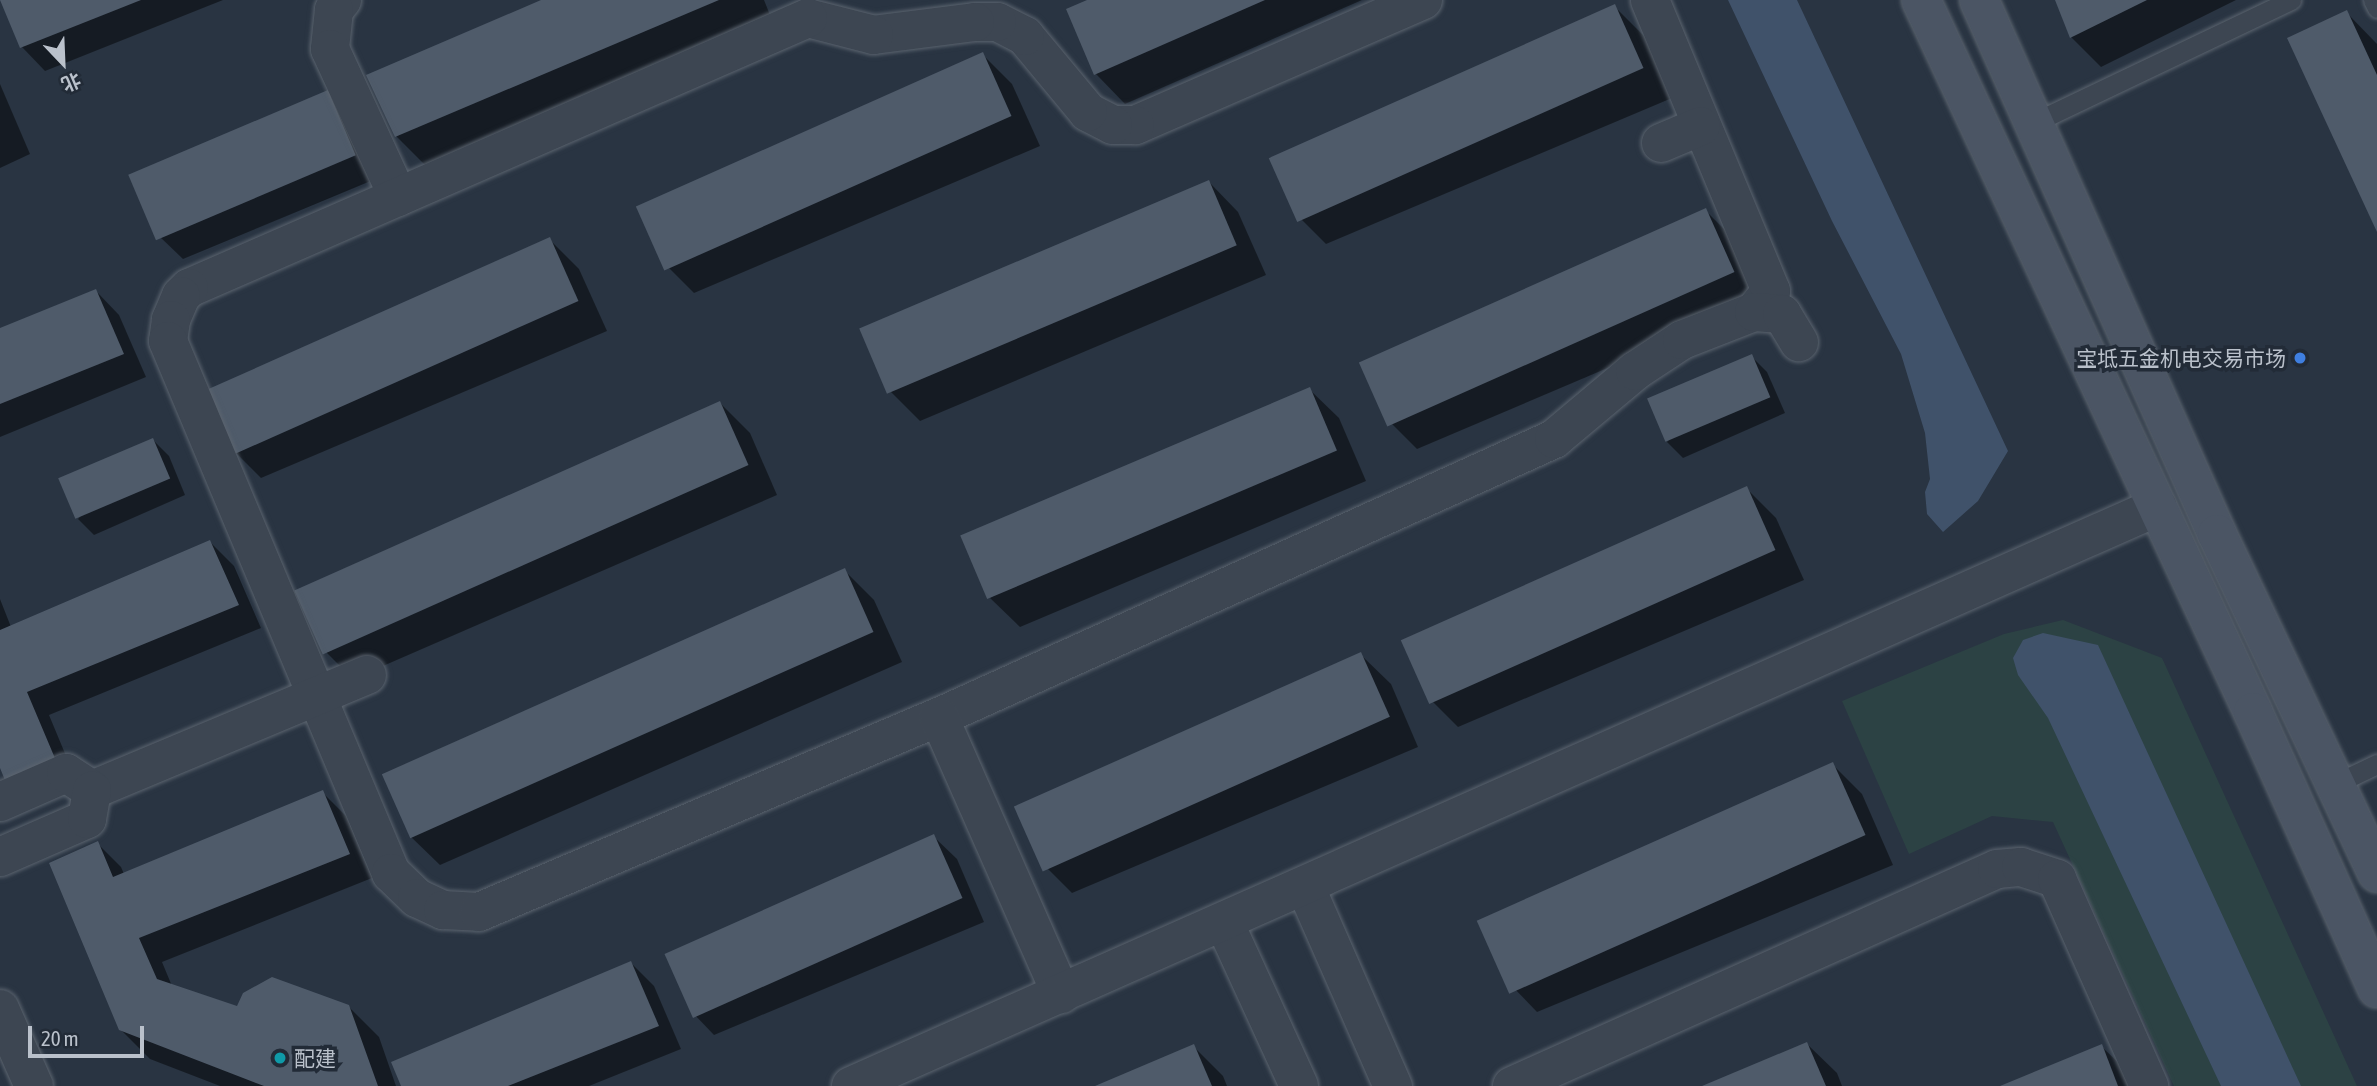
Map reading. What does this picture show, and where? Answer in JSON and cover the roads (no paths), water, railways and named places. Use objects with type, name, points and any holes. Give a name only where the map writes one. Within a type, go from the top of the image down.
[{"type":"main road","points":[[1921,0],[2377,988]]},
{"type":"main road","points":[[1979,0],[2217,534],[2377,873]]},
{"type":"street","points":[[342,0],[334,10],[330,49],[398,197]]},
{"type":"street","points":[[1423,0],[1135,125],[1113,125],[1088,112],[1025,37],[997,22],[975,22],[874,35],[802,9],[398,197],[189,288],[181,296],[168,341],[391,873],[417,898],[443,910],[479,912],[939,717],[1554,439],[1634,371],[1682,340],[1754,312],[1782,314],[1799,342]]},
{"type":"street","points":[[1650,0],[1771,291],[1754,312]]},
{"type":"street","points":[[1661,143],[1701,126]]},
{"type":"street","points":[[851,1086],[2157,507]]},
{"type":"street","points":[[92,790],[367,675]]},
{"type":"street","points":[[939,717],[1061,994]]},
{"type":"street","points":[[0,802],[66,773],[92,790]]},
{"type":"street","points":[[0,857],[87,819],[92,790]]},
{"type":"street","points":[[1512,1086],[1997,869],[2021,867],[2057,878],[2149,1086]]},
{"type":"street","points":[[1305,886],[1393,1086]]},
{"type":"street","points":[[1224,922],[1299,1086]]},
{"type":"street","points":[[0,1009],[34,1086]]},
{"type":"lane","points":[[2033,123],[2291,0]]},
{"type":"lane","points":[[2373,0],[2377,8]]},
{"type":"lane","points":[[2335,784],[2377,764]]},
{"type":"water","points":[[1728,0],[1797,0],[2008,451],[1978,501],[1943,532],[1927,514],[1925,492],[1930,479],[1925,433],[1901,354],[1832,221]]},
{"type":"water","points":[[2043,633],[2098,645],[2301,1086],[2221,1086],[2048,718],[2018,675],[2013,658],[2023,640]]},
{"type":"place","name":"宝坻五金机电交易市场","points":[[2300,358]]},
{"type":"place","name":"配建","points":[[280,1058]]}]
